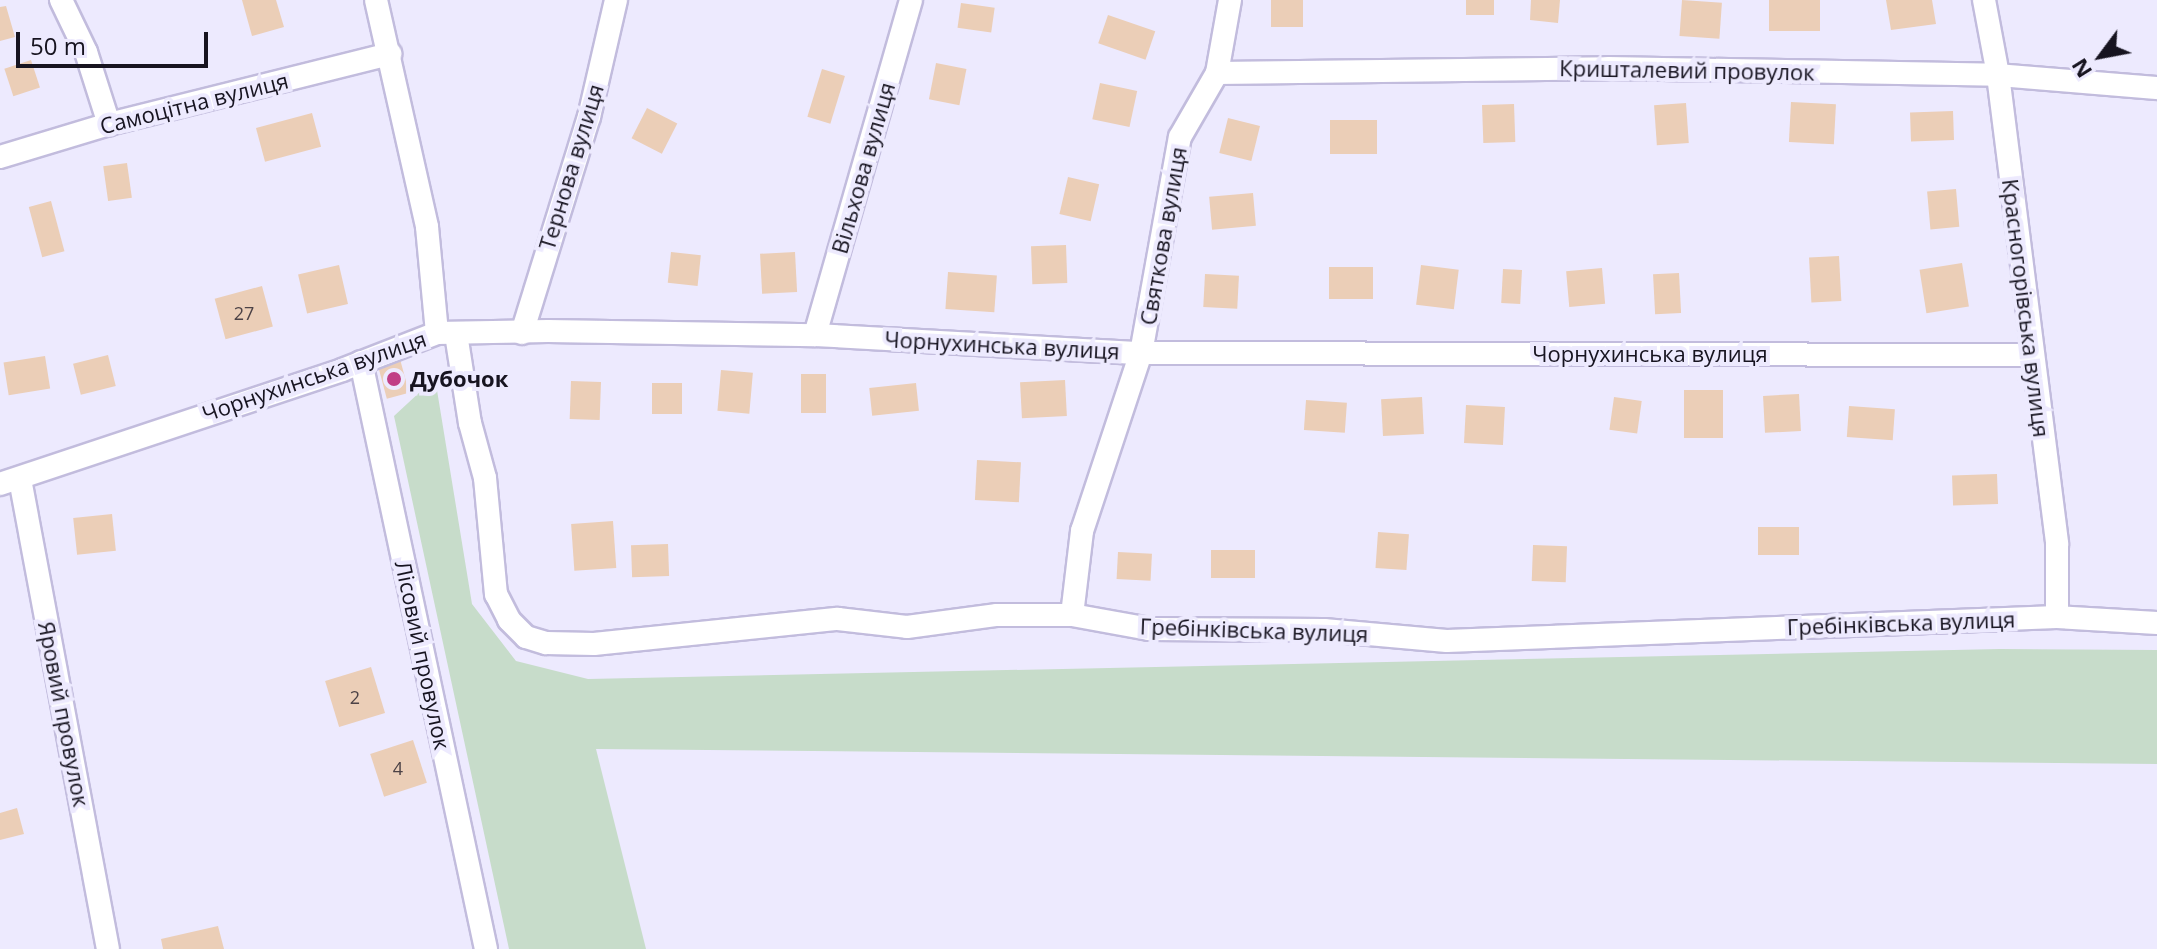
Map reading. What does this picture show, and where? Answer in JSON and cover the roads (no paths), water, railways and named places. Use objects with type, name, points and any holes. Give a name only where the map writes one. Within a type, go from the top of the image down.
[{"type":"street","points":[[61,0],[86,52],[109,124]]},
{"type":"street","name":"Гребінківська вулиця","points":[[376,0],[427,227],[446,333],[485,478],[496,594],[509,620],[526,637],[546,643],[594,644],[838,619],[907,627],[997,615],[1072,615],[1149,629],[1324,630],[1447,641],[2057,617],[2157,623]]},
{"type":"street","name":"Тернова вулиця","points":[[522,333],[589,117],[616,0]]},
{"type":"street","name":"Вільхова вулиця","points":[[815,335],[911,0]]},
{"type":"street","name":"Святкова вулиця","points":[[1072,615],[1082,531],[1141,353],[1180,137],[1217,73],[1230,0]]},
{"type":"street","name":"Красногорівська вулиця","points":[[1984,0],[1998,75],[2057,544],[2057,617]]},
{"type":"street","name":"Самоцітна вулиця","points":[[0,157],[109,124],[390,54]]},
{"type":"street","name":"Кришталевий провулок","points":[[1217,73],[1608,68],[1998,75],[2157,88]]},
{"type":"street","name":"Чорнухинська вулиця","points":[[10,481],[446,333],[815,335],[1141,353],[2031,355]]},
{"type":"street","name":"Лісовий провулок","points":[[361,362],[486,949]]},
{"type":"street","name":"Яровий провулок","points":[[10,481],[108,949]]},
{"type":"place","name":"Дубочок","points":[[394,379]]}]
